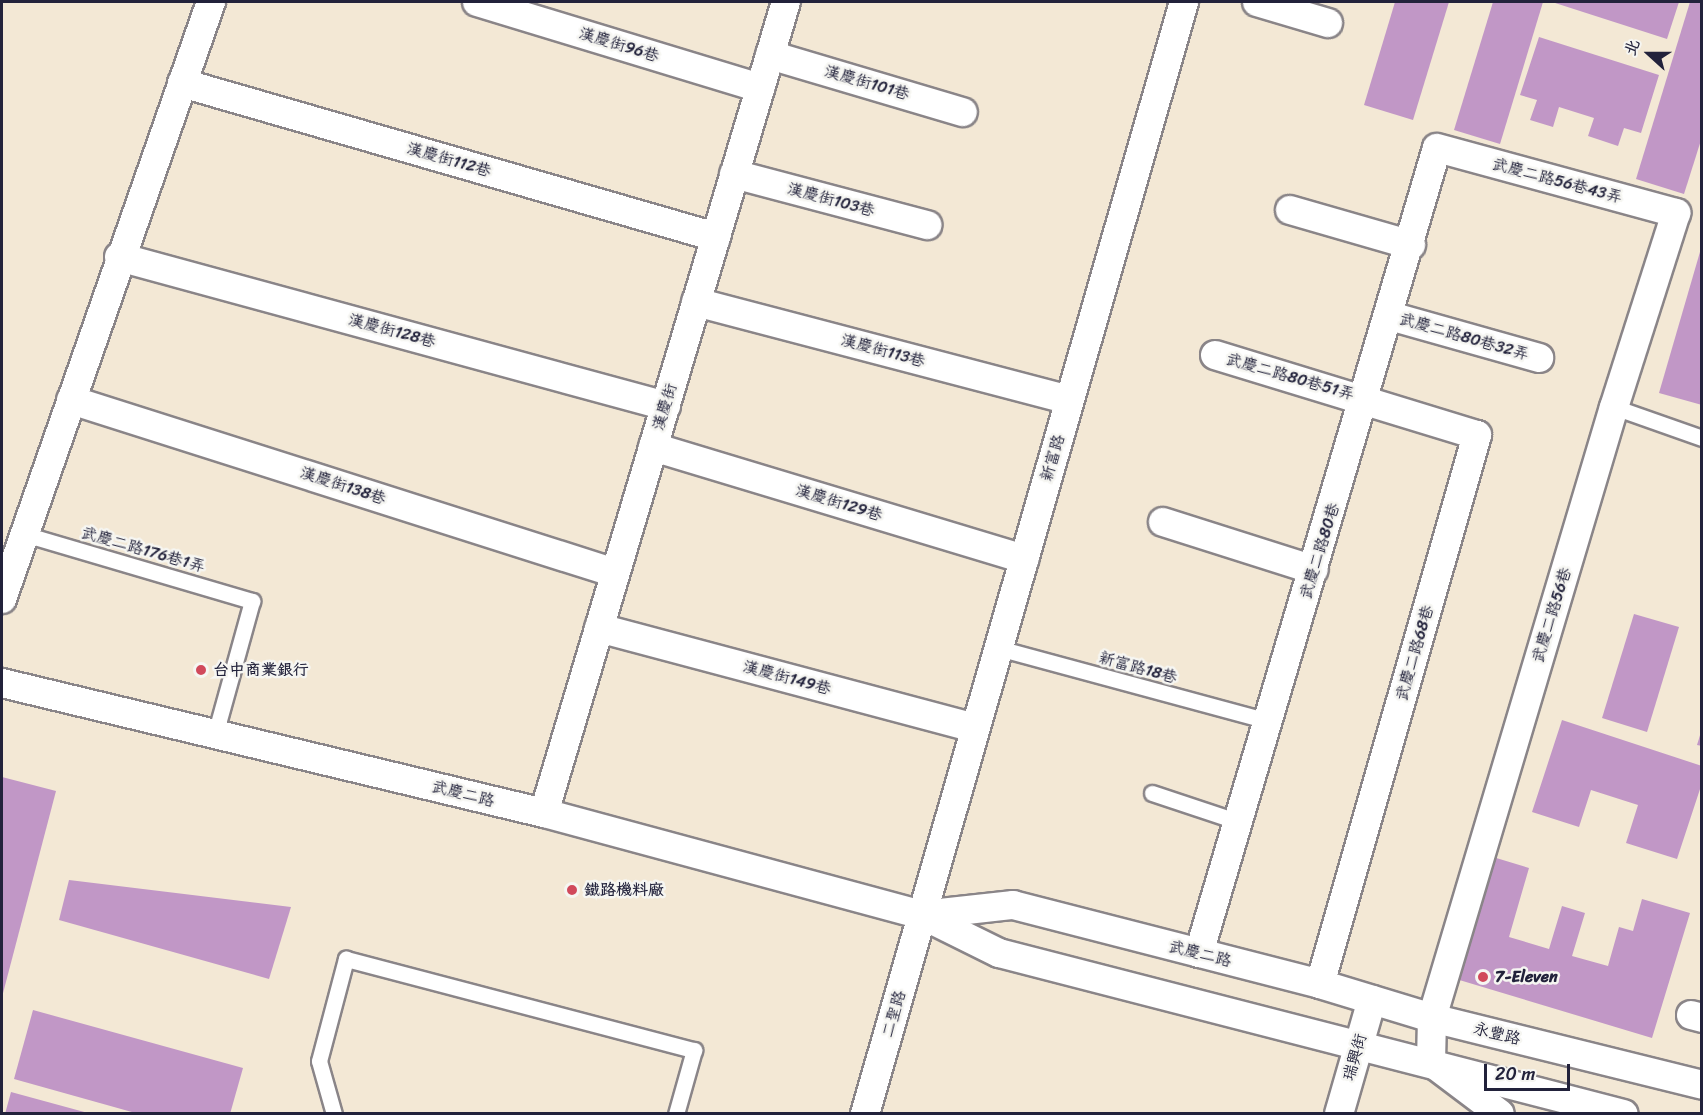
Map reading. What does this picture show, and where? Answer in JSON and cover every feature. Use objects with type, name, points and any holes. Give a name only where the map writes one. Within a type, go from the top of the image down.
[{"type":"street","points":[[2,599],[119,257],[211,2]]},
{"type":"street","name":"漢慶街96巷","points":[[477,2],[760,88]]},
{"type":"street","name":"漢慶街","points":[[544,813],[786,2]]},
{"type":"street","name":"新富路","points":[[922,915],[1184,2]]},
{"type":"street","points":[[1257,2],[1328,23]]},
{"type":"street","name":"漢慶街101巷","points":[[770,55],[963,112]]},
{"type":"street","name":"漢慶街112巷","points":[[182,83],[716,237]]},
{"type":"street","name":"武慶二路56巷43弄","points":[[1437,148],[1677,213]]},
{"type":"street","name":"武慶二路80巷","points":[[1199,953],[1390,316],[1437,148]]},
{"type":"street","name":"漢慶街103巷","points":[[734,174],[927,225]]},
{"type":"street","points":[[1290,210],[1411,244]]},
{"type":"street","name":"武慶二路56巷","points":[[1432,1018],[1614,407],[1677,213]]},
{"type":"street","name":"漢慶街128巷","points":[[119,257],[666,406]]},
{"type":"street","name":"漢慶街113巷","points":[[696,302],[1070,400]]},
{"type":"street","name":"武慶二路80巷32弄","points":[[1390,316],[1539,358]]},
{"type":"street","name":"武慶二路80巷51弄","points":[[1215,355],[1365,399]]},
{"type":"street","name":"武慶二路68巷","points":[[1320,984],[1477,435],[1365,399]]},
{"type":"street","name":"漢慶街138巷","points":[[71,400],[615,573]]},
{"type":"street","name":"漢慶街129巷","points":[[653,447],[1024,559]]},
{"type":"street","points":[[1163,522],[1314,570]]},
{"type":"street","name":"漢慶街149巷","points":[[599,628],[975,728]]},
{"type":"street","name":"武慶二路","points":[[2,683],[544,813],[922,915],[999,953],[1431,1062],[1500,1113]]},
{"type":"street","name":"武慶二路","points":[[922,915],[1013,906],[1320,984],[1432,1018]]},
{"type":"street","name":"二聖路","points":[[865,1113],[922,915]]},
{"type":"street","name":"瑞興街","points":[[1339,1113],[1372,1000]]},
{"type":"street","points":[[1432,1018],[1431,1062],[1624,1113]]},
{"type":"street","name":"永豐路","points":[[1432,1018],[1701,1085]]},
{"type":"lane","points":[[1614,407],[1701,438]]},
{"type":"lane","name":"武慶二路176巷1弄","points":[[24,534],[252,601],[215,734]]},
{"type":"lane","name":"新富路18巷","points":[[998,648],[1269,722]]},
{"type":"lane","points":[[1152,793],[1239,822]]},
{"type":"lane","points":[[334,1113],[319,1061],[346,959],[694,1050],[676,1113]]},
{"type":"building","points":[[1395,2],[1449,2],[1413,120],[1364,105]]},
{"type":"building","points":[[1493,2],[1543,2],[1500,144],[1454,130]]},
{"type":"building","points":[[1552,2],[1679,2],[1667,39]]},
{"type":"building","points":[[1690,2],[1702,2],[1702,137],[1684,194],[1636,179]]},
{"type":"building","points":[[1539,37],[1659,75],[1641,133],[1624,128],[1618,146],[1588,136],[1594,118],[1559,107],[1553,127],[1530,120],[1537,100],[1520,95]]},
{"type":"building","points":[[1702,245],[1702,405],[1659,393]]},
{"type":"building","points":[[1634,614],[1679,627],[1647,732],[1602,718]]},
{"type":"building","points":[[1562,720],[1702,766],[1702,783],[1677,859],[1626,843],[1638,805],[1591,790],[1579,827],[1532,812]]},
{"type":"building","points":[[1702,732],[1702,746],[1697,745]]},
{"type":"building","points":[[2,777],[56,791],[2,997]]},
{"type":"building","points":[[1483,854],[1529,868],[1509,937],[1549,949],[1562,906],[1585,913],[1572,956],[1608,966],[1619,927],[1633,931],[1642,899],[1690,913],[1652,1038],[1446,976]]},
{"type":"building","points":[[69,880],[291,907],[269,979],[59,920]]},
{"type":"building","points":[[33,1010],[243,1068],[230,1114],[139,1114],[14,1079]]},
{"type":"building","points":[[11,1092],[88,1113],[88,1114],[5,1114]]},
{"type":"place","name":"台中商業銀行","points":[[201,670]]},
{"type":"place","name":"鐵路機料廠","points":[[572,890]]},
{"type":"place","name":"7-Eleven","points":[[1483,977]]}]
